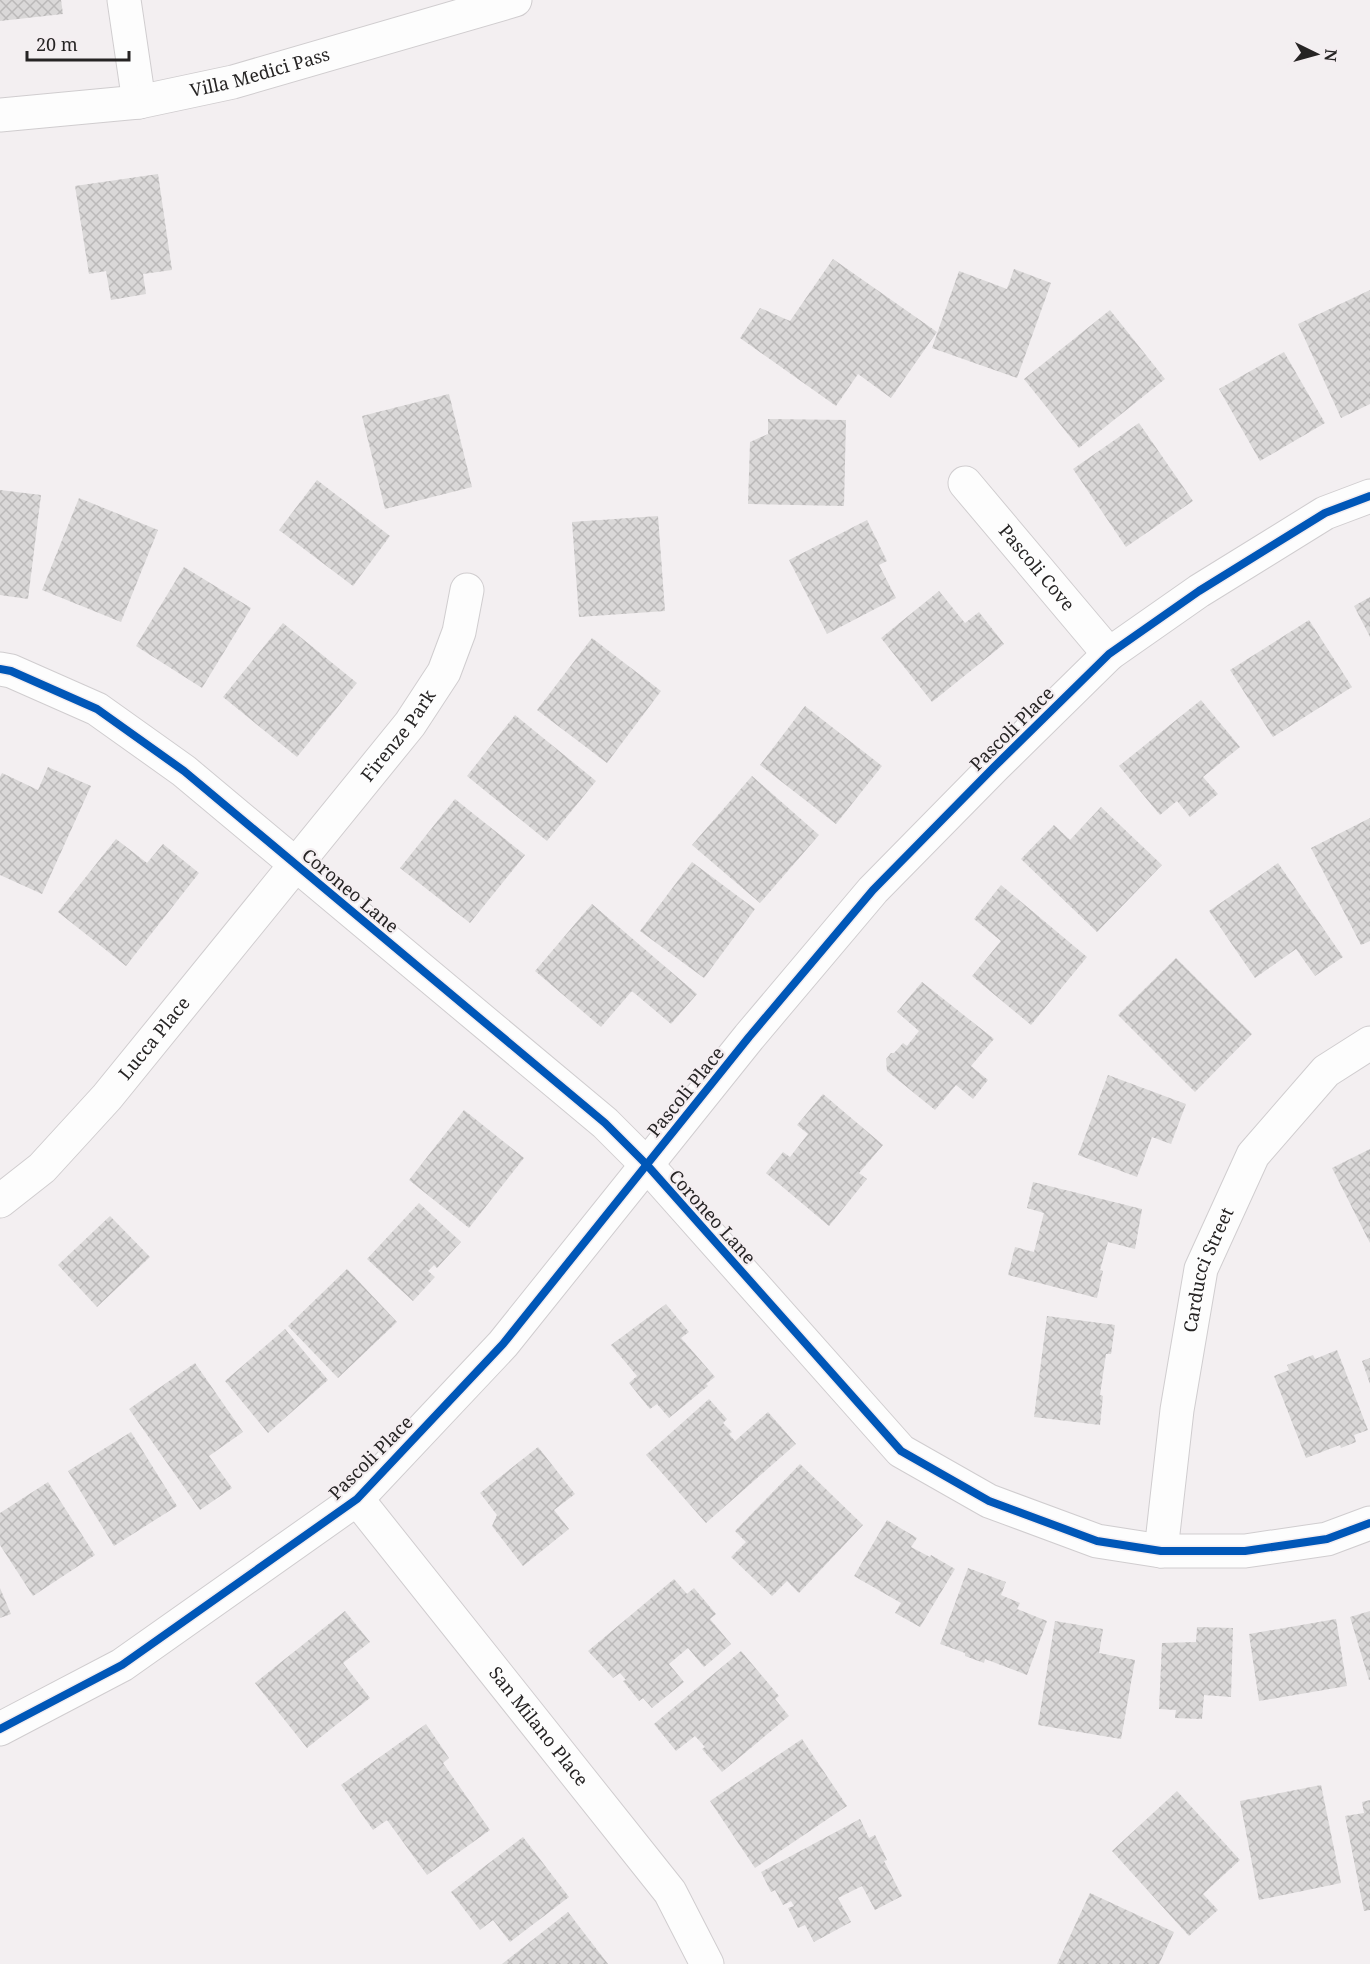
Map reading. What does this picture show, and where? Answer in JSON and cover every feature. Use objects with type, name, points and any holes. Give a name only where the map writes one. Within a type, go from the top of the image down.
[{"type":"street","points":[[124,0],[139,102]]},
{"type":"street","name":"Villa Medici Pass","points":[[0,115],[139,102],[233,82],[515,0]]},
{"type":"street","name":"Pascoli Cove","points":[[965,483],[1109,654]]},
{"type":"street","name":"Pascoli Place","points":[[0,1729],[123,1665],[357,1499],[502,1344],[749,1037],[873,890],[1109,654],[1199,591],[1325,513],[1370,496]]},
{"type":"street","name":"Firenze Park","points":[[297,866],[410,724],[444,672],[459,632],[467,590]]},
{"type":"street","name":"Coroneo Lane","points":[[0,669],[11,671],[97,709],[184,771],[605,1123],[646,1165],[901,1451],[989,1501],[1097,1541],[1161,1551],[1245,1551],[1327,1539],[1370,1523]]},
{"type":"street","name":"Lucca Place","points":[[0,1201],[42,1168],[107,1097],[297,866]]},
{"type":"street","name":"Carducci Street","points":[[1161,1551],[1177,1410],[1201,1269],[1253,1155],[1326,1071],[1370,1043]]},
{"type":"street","name":"San Milano Place","points":[[357,1499],[670,1892],[707,1964]]},
{"type":"building","points":[[0,0],[61,0],[63,14],[0,21]]},
{"type":"building","points":[[158,174],[172,270],[143,274],[146,294],[111,300],[106,271],[89,274],[75,186]]},
{"type":"building","points":[[833,259],[937,332],[891,398],[858,374],[836,406],[740,338],[760,308],[790,321]]},
{"type":"building","points":[[1014,269],[1051,283],[1017,378],[932,348],[959,271],[1007,289]]},
{"type":"building","points":[[1370,290],[1370,404],[1341,418],[1298,324]]},
{"type":"building","points":[[1110,310],[1165,379],[1079,448],[1024,379]]},
{"type":"building","points":[[1284,352],[1325,423],[1260,461],[1219,389]]},
{"type":"building","points":[[449,394],[472,487],[385,509],[362,416]]},
{"type":"building","points":[[768,419],[846,420],[844,506],[748,504],[750,442],[768,434]]},
{"type":"building","points":[[1139,423],[1193,501],[1126,547],[1073,469]]},
{"type":"building","points":[[317,480],[390,536],[353,586],[279,530]]},
{"type":"building","points":[[0,490],[41,495],[28,599],[0,595]]},
{"type":"building","points":[[79,498],[158,530],[121,622],[42,590]]},
{"type":"building","points":[[658,516],[665,611],[579,617],[572,522]]},
{"type":"building","points":[[867,520],[887,561],[879,565],[896,598],[827,634],[789,560]]},
{"type":"building","points":[[184,567],[251,608],[202,688],[136,646]]},
{"type":"building","points":[[939,591],[965,623],[979,612],[1004,644],[932,702],[881,638]]},
{"type":"building","points":[[1370,597],[1370,637],[1354,606]]},
{"type":"building","points":[[1309,620],[1352,687],[1273,737],[1230,670]]},
{"type":"building","points":[[283,623],[357,683],[297,757],[223,697]]},
{"type":"building","points":[[592,638],[661,691],[607,763],[537,710]]},
{"type":"building","points":[[1201,700],[1240,747],[1203,777],[1218,794],[1190,817],[1177,801],[1160,815],[1119,766]]},
{"type":"building","points":[[805,706],[882,766],[836,824],[760,765]]},
{"type":"building","points":[[515,715],[596,781],[547,841],[467,776]]},
{"type":"building","points":[[48,767],[91,786],[42,894],[0,875],[0,777],[2,773],[38,790]]},
{"type":"building","points":[[752,776],[819,835],[760,903],[692,845]]},
{"type":"building","points":[[455,799],[525,855],[470,923],[400,868]]},
{"type":"building","points":[[1101,807],[1162,865],[1097,932],[1021,859],[1054,825],[1070,840]]},
{"type":"building","points":[[1370,818],[1370,941],[1361,945],[1311,848]]},
{"type":"building","points":[[116,839],[147,863],[163,844],[199,873],[126,966],[58,912]]},
{"type":"building","points":[[692,862],[755,909],[704,978],[640,931]]},
{"type":"building","points":[[1278,863],[1343,957],[1315,976],[1296,949],[1255,978],[1209,911]]},
{"type":"building","points":[[1001,885],[1087,957],[1031,1025],[972,976],[1001,941],[974,919]]},
{"type":"building","points":[[592,904],[697,994],[671,1024],[632,991],[601,1027],[535,971]]},
{"type":"building","points":[[1176,958],[1252,1034],[1195,1092],[1118,1015]]},
{"type":"building","points":[[922,982],[994,1039],[971,1066],[988,1080],[973,1099],[956,1085],[935,1110],[887,1071],[886,1059],[903,1043],[907,1046],[919,1031],[897,1012]]},
{"type":"building","points":[[1108,1075],[1186,1104],[1171,1144],[1152,1137],[1137,1177],[1078,1155]]},
{"type":"building","points":[[823,1094],[883,1145],[859,1173],[867,1179],[829,1226],[766,1173],[783,1152],[790,1157],[808,1134],[797,1125]]},
{"type":"building","points":[[464,1110],[524,1158],[469,1228],[409,1180]]},
{"type":"building","points":[[1370,1149],[1370,1243],[1332,1168]]},
{"type":"building","points":[[1033,1182],[1142,1209],[1135,1249],[1108,1242],[1100,1270],[1103,1271],[1097,1298],[1008,1275],[1015,1247],[1034,1252],[1044,1213],[1027,1208]]},
{"type":"building","points":[[419,1203],[461,1242],[437,1268],[434,1265],[428,1271],[435,1277],[413,1301],[367,1259]]},
{"type":"building","points":[[110,1216],[150,1257],[97,1307],[58,1265]]},
{"type":"building","points":[[347,1269],[397,1322],[338,1378],[288,1326]]},
{"type":"building","points":[[666,1304],[689,1332],[681,1338],[715,1377],[706,1384],[708,1386],[669,1418],[657,1404],[650,1409],[629,1383],[637,1376],[611,1345]]},
{"type":"building","points":[[1047,1316],[1115,1325],[1111,1354],[1106,1354],[1100,1395],[1103,1396],[1100,1425],[1034,1417]]},
{"type":"building","points":[[285,1329],[328,1380],[268,1433],[225,1381]]},
{"type":"building","points":[[1337,1350],[1368,1430],[1354,1435],[1356,1442],[1341,1448],[1340,1445],[1306,1458],[1274,1376],[1289,1370],[1287,1365],[1313,1355],[1315,1359]]},
{"type":"building","points":[[1370,1358],[1370,1384],[1362,1361]]},
{"type":"building","points":[[195,1363],[243,1432],[209,1456],[232,1488],[200,1510],[129,1409]]},
{"type":"building","points":[[709,1399],[727,1419],[723,1423],[732,1432],[729,1434],[735,1441],[768,1412],[796,1444],[706,1523],[646,1455]]},
{"type":"building","points":[[131,1432],[177,1506],[114,1546],[68,1471]]},
{"type":"building","points":[[538,1447],[575,1494],[554,1510],[569,1529],[523,1566],[492,1526],[497,1515],[480,1493]]},
{"type":"building","points":[[800,1464],[863,1525],[799,1593],[787,1581],[772,1596],[731,1557],[746,1542],[735,1531]]},
{"type":"building","points":[[48,1482],[95,1555],[33,1596],[0,1545],[0,1513]]},
{"type":"building","points":[[887,1520],[917,1538],[911,1547],[955,1569],[920,1627],[895,1613],[901,1603],[854,1576]]},
{"type":"building","points":[[968,1568],[1006,1582],[1001,1595],[1020,1603],[1017,1609],[1047,1621],[1027,1675],[985,1659],[984,1663],[940,1644]]},
{"type":"building","points":[[674,1579],[687,1594],[694,1588],[716,1614],[710,1619],[731,1644],[704,1667],[688,1648],[669,1664],[684,1682],[652,1708],[643,1698],[639,1701],[623,1681],[626,1680],[620,1673],[613,1678],[588,1651]]},
{"type":"building","points":[[0,1588],[11,1614],[0,1618]]},
{"type":"building","points":[[345,1611],[370,1642],[343,1663],[370,1698],[307,1748],[255,1683]]},
{"type":"building","points":[[1370,1611],[1370,1680],[1369,1680],[1350,1617]]},
{"type":"building","points":[[1336,1619],[1347,1686],[1259,1701],[1249,1634]]},
{"type":"building","points":[[1055,1621],[1103,1629],[1099,1653],[1135,1660],[1121,1739],[1038,1725]]},
{"type":"building","points":[[1197,1627],[1233,1628],[1231,1697],[1204,1695],[1202,1719],[1175,1718],[1176,1710],[1159,1709],[1162,1643],[1196,1642]]},
{"type":"building","points":[[741,1651],[779,1696],[775,1699],[789,1716],[722,1772],[702,1749],[705,1747],[695,1736],[676,1751],[654,1724]]},
{"type":"building","points":[[426,1724],[449,1758],[443,1763],[490,1830],[427,1875],[387,1820],[373,1830],[341,1785]]},
{"type":"building","points":[[802,1739],[847,1806],[755,1868],[710,1801]]},
{"type":"building","points":[[1321,1785],[1341,1883],[1259,1900],[1240,1801]]},
{"type":"building","points":[[1177,1791],[1240,1860],[1203,1894],[1218,1910],[1189,1936],[1112,1851]]},
{"type":"building","points":[[1370,1800],[1370,1910],[1364,1911],[1345,1816],[1364,1813],[1362,1802]]},
{"type":"building","points":[[860,1819],[869,1838],[875,1835],[887,1860],[884,1861],[902,1896],[875,1910],[862,1886],[838,1898],[851,1922],[814,1942],[805,1925],[798,1928],[788,1908],[794,1906],[791,1901],[783,1905],[775,1890],[771,1892],[761,1872]]},
{"type":"building","points":[[523,1837],[569,1897],[510,1942],[493,1920],[480,1930],[451,1892]]},
{"type":"building","points":[[1090,1893],[1174,1932],[1159,1964],[1057,1964]]},
{"type":"building","points":[[568,1912],[608,1964],[502,1964]]},
{"type":"cycle path","points":[[0,1729],[122,1665],[357,1499],[503,1344],[749,1037],[873,890],[995,766],[1109,654],[1199,591],[1325,513],[1370,496]]},
{"type":"cycle path","points":[[0,669],[11,671],[97,709],[184,771],[605,1123],[647,1165],[901,1451],[989,1501],[1097,1541],[1161,1551],[1245,1551],[1327,1539],[1370,1523]]}]
